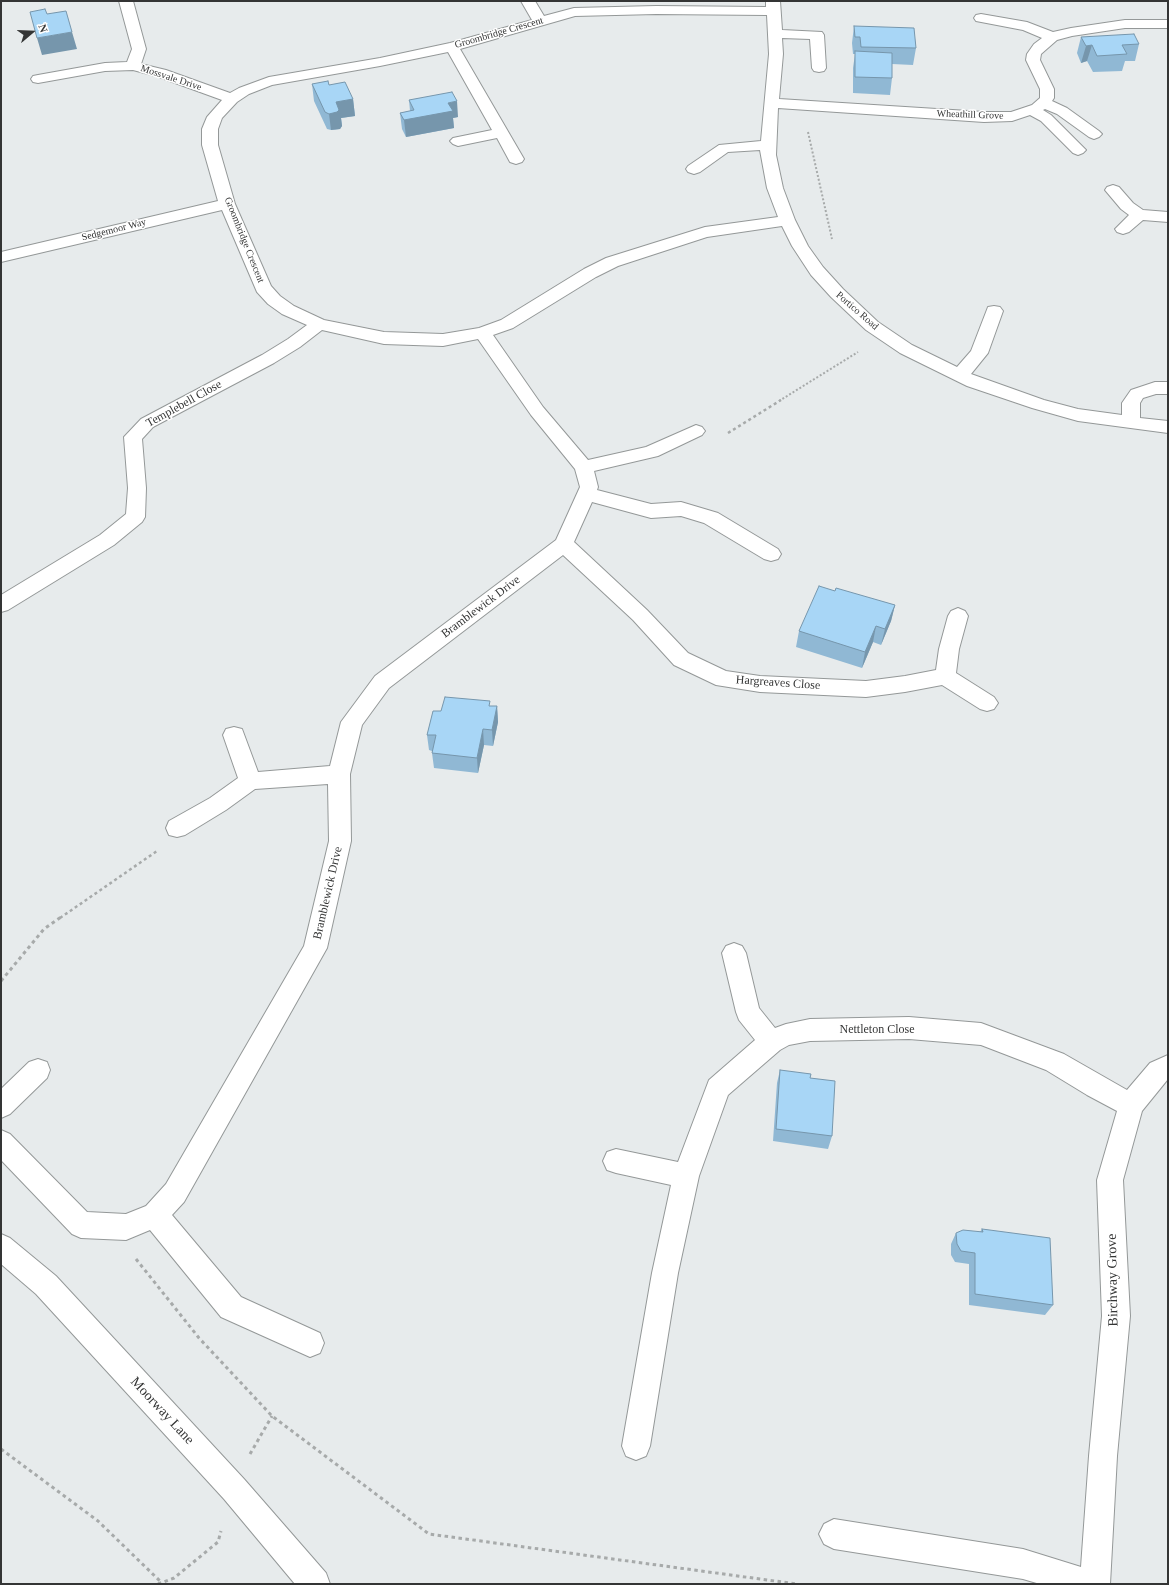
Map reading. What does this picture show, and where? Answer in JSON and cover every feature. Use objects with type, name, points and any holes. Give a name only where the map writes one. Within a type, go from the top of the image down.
[{"type":"street","points":[[126,1],[139,49],[133,66]]},
{"type":"street","points":[[528,1],[540,22]]},
{"type":"street","name":"Groombridge Crescent","points":[[773,6],[574,12],[452,47],[380,62],[269,81],[254,86],[232,99],[215,117],[210,129],[210,145],[218,167],[227,204],[263,288],[274,300],[288,310],[319,324],[384,338],[443,340],[482,334],[507,324],[590,273],[612,262],[705,232],[787,220]]},
{"type":"street","name":"Portico Road","points":[[773,6],[776,54],[768,154],[775,188],[787,220],[800,246],[817,271],[836,294],[857,313],[906,349],[959,376],[998,392],[1078,415],[1168,427]]},
{"type":"street","points":[[981,18],[1027,26],[1052,37]]},
{"type":"street","points":[[1038,106],[1047,98],[1047,89],[1033,60],[1034,54],[1039,47],[1052,37],[1071,32],[1125,24],[1168,24]]},
{"type":"street","points":[[775,34],[817,35],[819,68]]},
{"type":"street","points":[[452,47],[516,159]]},
{"type":"street","name":"Mossvale Drive","points":[[38,79],[105,67],[133,66],[161,73],[232,99]]},
{"type":"street","name":"Wheathill Grove","points":[[771,103],[984,117],[1012,116],[1038,106]]},
{"type":"street","points":[[1038,106],[1062,111],[1094,134]]},
{"type":"street","points":[[1038,106],[1046,118],[1078,150]]},
{"type":"street","points":[[458,141],[501,133]]},
{"type":"street","points":[[694,169],[724,148],[768,145]]},
{"type":"street","points":[[1113,190],[1139,215],[1168,217]]},
{"type":"street","name":"Sedgemoor Way","points":[[1,256],[227,204]]},
{"type":"street","points":[[1123,230],[1139,215]]},
{"type":"street","points":[[959,376],[979,353],[994,311]]},
{"type":"street","name":"Templebell Close","points":[[1,605],[107,540],[134,518],[137,488],[133,437],[147,423],[268,359],[294,343],[319,324]]},
{"type":"street","name":"Bramblewick Drive","points":[[1,1142],[80,1225],[126,1227],[155,1214],[175,1193],[315,948],[340,841],[339,774],[352,722],[382,682],[564,544],[587,494],[588,487],[584,467],[537,411],[482,334]]},
{"type":"street","points":[[1131,423],[1131,403],[1137,394],[1155,388],[1168,388]]},
{"type":"street","points":[[584,467],[651,452],[696,431]]},
{"type":"street","points":[[587,494],[652,511],[681,509],[711,518],[771,554]]},
{"type":"street","name":"Hargreaves Close","points":[[564,544],[640,615],[681,659],[723,679],[760,684],[866,689],[906,684],[946,676]]},
{"type":"street","points":[[958,616],[950,649],[946,676],[987,702]]},
{"type":"street","points":[[234,735],[250,781]]},
{"type":"street","points":[[177,828],[218,804],[250,781],[339,774]]},
{"type":"street","points":[[734,953],[748,1012],[771,1042]]},
{"type":"street","name":"Nettleton Close","points":[[636,1446],[665,1273],[686,1176],[718,1088],[771,1042],[786,1035],[810,1030],[909,1028],[982,1034],[1055,1062],[1096,1087],[1131,1105]]},
{"type":"street","name":"Birchway Grove","points":[[1095,1584],[1103,1456],[1116,1316],[1110,1180],[1131,1105],[1159,1072],[1168,1066]]},
{"type":"street","points":[[1,1106],[38,1070]]},
{"type":"street","points":[[616,1161],[686,1176]]},
{"type":"street","points":[[155,1214],[231,1307],[310,1343]]},
{"type":"street","name":"Moorway Lane","points":[[1,1247],[46,1285],[234,1488],[315,1584]]},
{"type":"street","points":[[834,1534],[1022,1564],[1089,1584]]},
{"type":"path","points":[[802,105],[833,245]]},
{"type":"path","points":[[1,981],[44,930],[167,844],[177,828]]},
{"type":"path","points":[[126,1227],[134,1257],[199,1338],[272,1416],[429,1534],[797,1584]]},
{"type":"path","points":[[1,1449],[98,1521],[160,1583],[174,1578],[218,1542],[234,1488],[242,1469],[272,1416]]},
{"type":"building","points":[[45,9],[47,14],[66,11],[72,32],[37,38],[30,12]]},
{"type":"building","points":[[854,26],[914,28],[916,48],[861,47],[860,37],[855,37]]},
{"type":"building","points":[[1134,34],[1139,44],[1122,45],[1127,54],[1097,56],[1092,45],[1086,46],[1081,37]]},
{"type":"building","points":[[855,51],[892,53],[892,78],[855,77]]},
{"type":"building","points":[[328,81],[329,85],[345,82],[353,99],[336,102],[339,110],[329,114],[325,112],[312,84]]},
{"type":"building","points":[[452,92],[457,101],[448,103],[453,111],[404,120],[400,113],[414,110],[409,100]]},
{"type":"building","points":[[819,586],[835,591],[836,588],[895,605],[885,629],[876,626],[865,652],[799,631]]},
{"type":"building","points":[[445,697],[490,701],[489,706],[497,706],[492,730],[483,729],[477,758],[432,753],[436,735],[427,735],[433,711],[441,711]]},
{"type":"building","points":[[780,1070],[811,1074],[810,1078],[835,1081],[832,1136],[776,1129]]},
{"type":"building","points":[[982,1229],[1050,1238],[1053,1305],[975,1294],[975,1253],[961,1251],[957,1244],[956,1233],[963,1230],[983,1232]]}]
